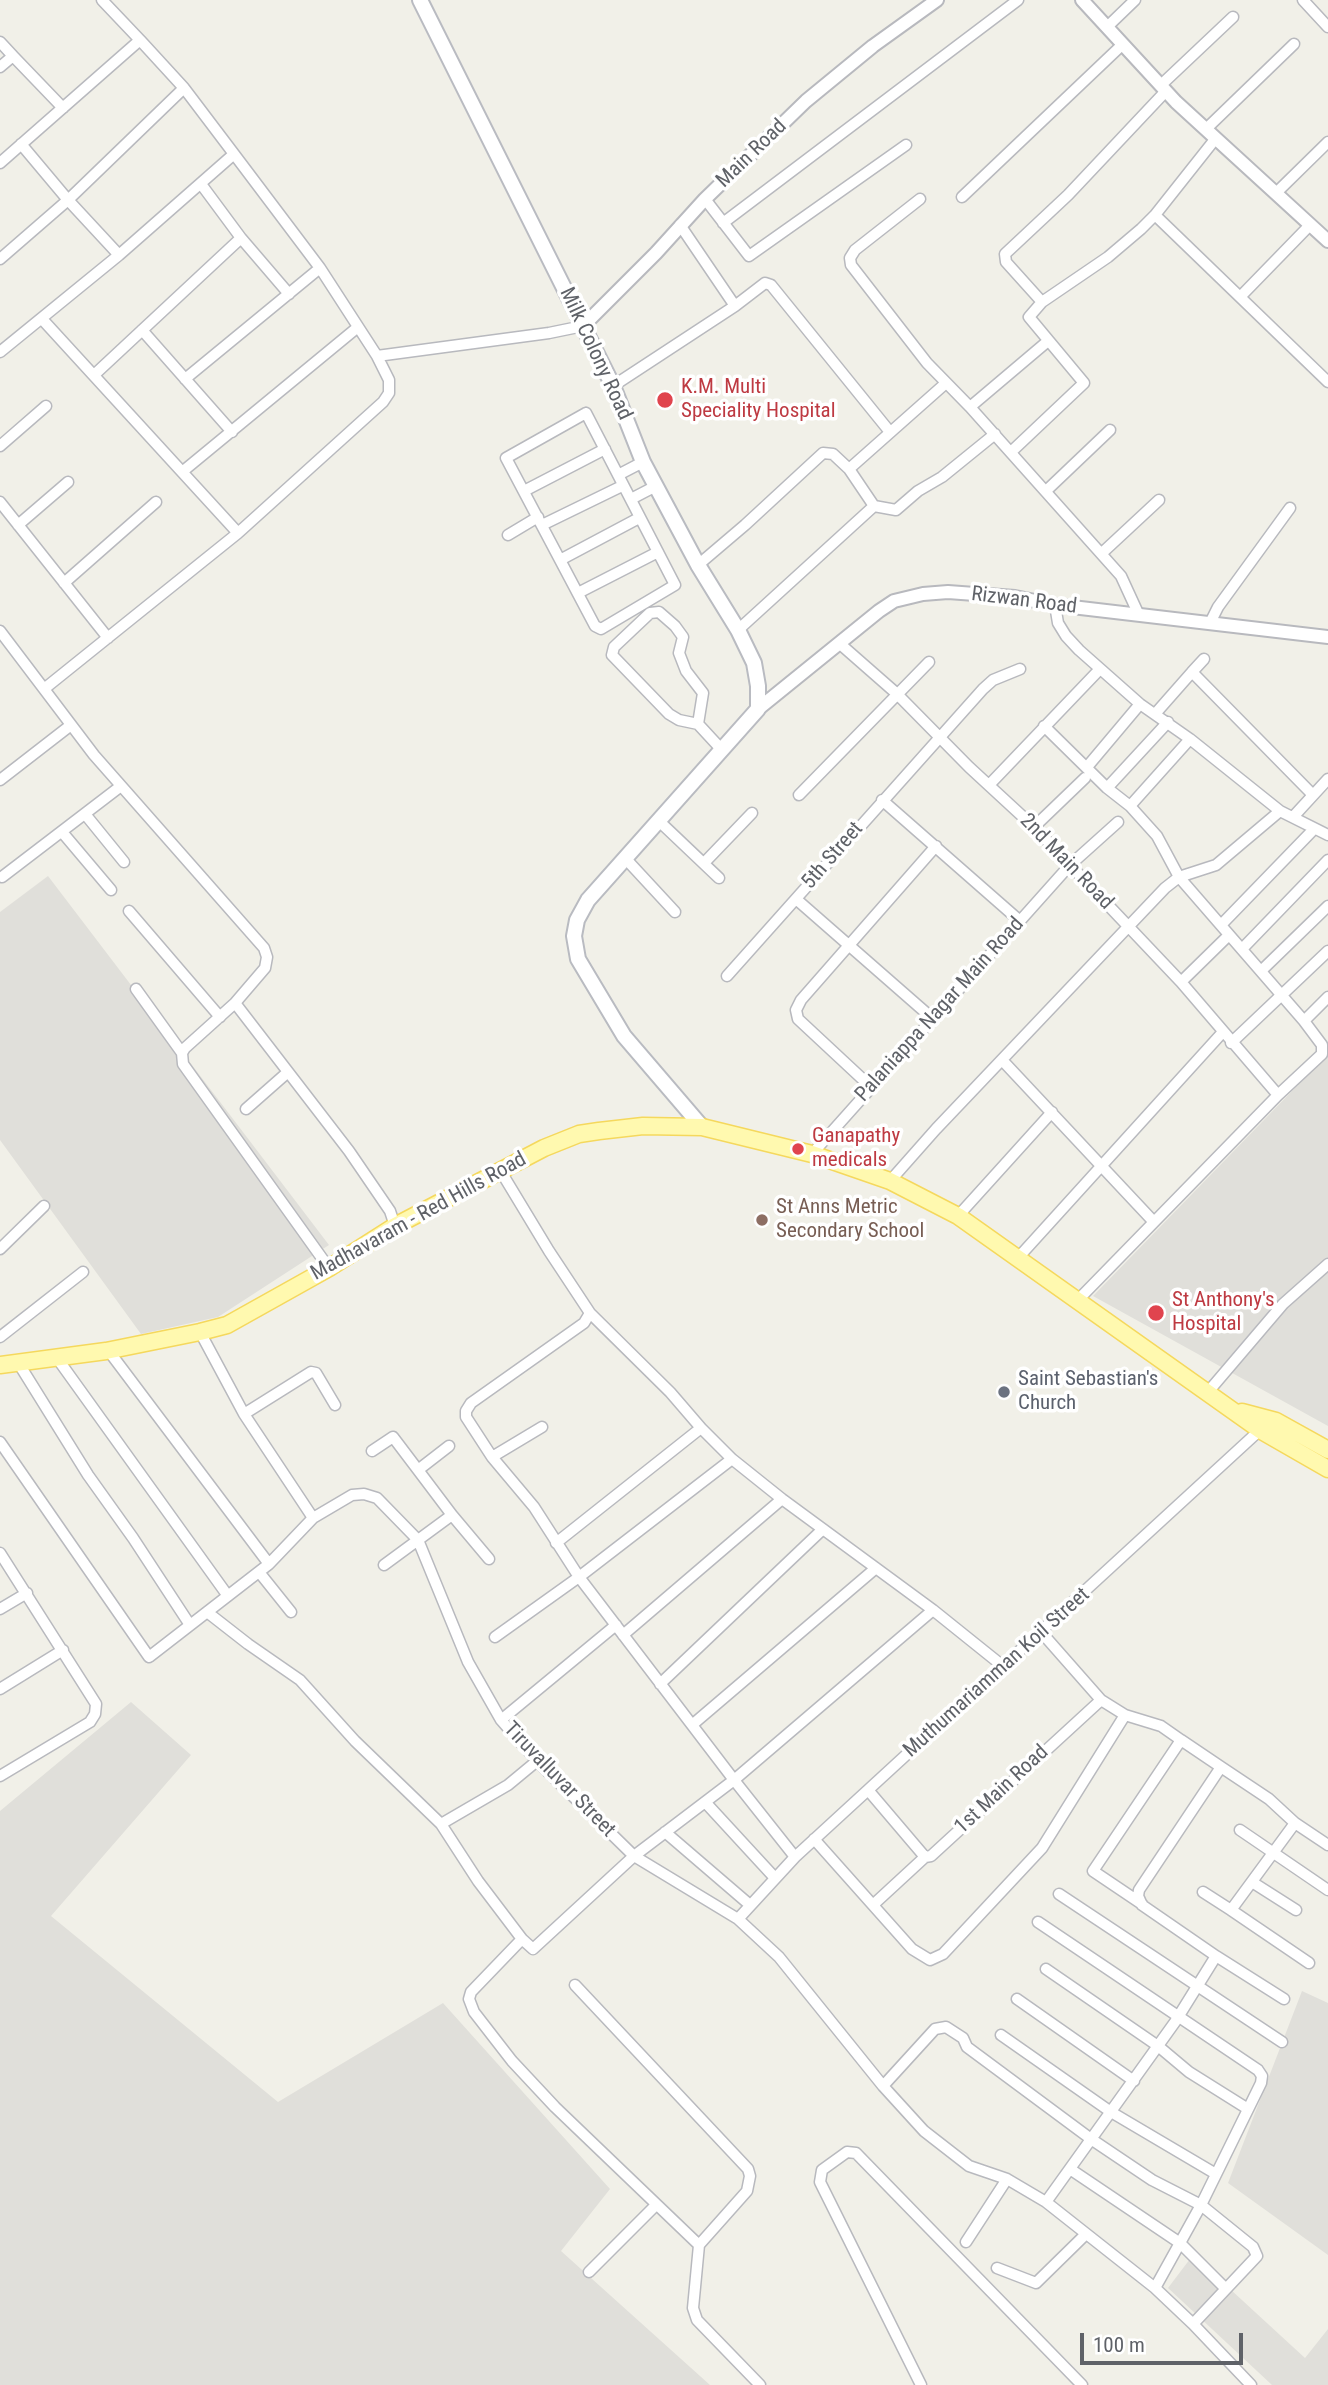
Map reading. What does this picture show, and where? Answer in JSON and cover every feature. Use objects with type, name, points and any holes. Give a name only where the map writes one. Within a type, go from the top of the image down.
[{"type":"main road","name":"Milk Colony Road","points":[[420,0],[613,386],[643,462],[754,663],[758,709]]},
{"type":"main road","points":[[702,1126],[624,1036],[578,959],[574,947],[575,928],[582,910],[625,858],[758,709]]},
{"type":"main road","name":"Madhavaram - Red Hills Road","points":[[6,1362],[108,1349],[227,1325],[329,1268],[395,1226],[500,1170],[579,1134],[643,1126],[702,1126],[812,1154],[890,1181],[958,1216],[1260,1430],[1328,1469]]},
{"type":"main road","name":"Madhavaram - Red Hills Road","points":[[1233,1410],[1276,1421],[1328,1450]]},
{"type":"street","points":[[44,689],[238,533],[383,402],[389,393],[389,380],[377,356],[320,268],[184,88],[102,0]]},
{"type":"street","name":"Main Road","points":[[583,326],[705,199],[806,101],[873,46],[937,0]]},
{"type":"street","points":[[723,223],[1018,0]]},
{"type":"street","points":[[1082,0],[1163,88],[1328,242]]},
{"type":"street","points":[[1107,27],[1135,0]]},
{"type":"street","points":[[1303,0],[1328,27]]},
{"type":"street","points":[[1042,302],[1006,262],[1005,254],[1068,195],[1163,88],[1233,17]]},
{"type":"street","points":[[0,163],[140,40]]},
{"type":"street","points":[[0,43],[63,108]]},
{"type":"street","points":[[962,197],[1123,44]]},
{"type":"street","points":[[1206,129],[1294,44]]},
{"type":"street","points":[[0,67],[13,56]]},
{"type":"street","points":[[0,259],[68,200],[184,88]]},
{"type":"street","points":[[1011,452],[1083,386],[1083,380],[1029,315],[1042,302],[1108,257],[1155,215],[1216,138]]},
{"type":"street","points":[[1276,193],[1328,142]]},
{"type":"street","points":[[21,144],[119,255]]},
{"type":"street","points":[[705,199],[749,256],[906,145]]},
{"type":"street","points":[[0,352],[119,255],[234,154]]},
{"type":"street","points":[[201,184],[241,238],[289,294]]},
{"type":"street","points":[[920,199],[855,250],[850,261],[917,351],[1102,553],[1128,587],[1138,613]]},
{"type":"street","points":[[1155,215],[1328,382]]},
{"type":"street","points":[[680,225],[735,306]]},
{"type":"street","points":[[1240,297],[1310,225]]},
{"type":"street","points":[[94,375],[241,238]]},
{"type":"street","points":[[185,379],[320,268]]},
{"type":"street","points":[[613,386],[735,306],[763,284],[769,283],[890,432]]},
{"type":"street","points":[[42,319],[238,533]]},
{"type":"street","points":[[377,356],[583,326]]},
{"type":"street","points":[[182,472],[358,327]]},
{"type":"street","points":[[142,330],[232,432]]},
{"type":"street","points":[[970,407],[1048,341]]},
{"type":"street","points":[[849,469],[946,383]]},
{"type":"street","points":[[0,446],[46,406]]},
{"type":"street","points":[[586,413],[605,449],[675,585],[601,629],[595,626],[506,458],[586,413]]},
{"type":"street","points":[[1047,490],[1110,430]]},
{"type":"street","points":[[698,565],[745,526],[823,453],[833,454],[849,469],[874,506],[896,510],[995,434]]},
{"type":"street","points":[[524,491],[605,449]]},
{"type":"street","points":[[618,475],[643,462]]},
{"type":"street","points":[[18,524],[68,482]]},
{"type":"street","points":[[508,535],[622,485]]},
{"type":"street","points":[[631,499],[656,486]]},
{"type":"street","points":[[1102,553],[1159,500]]},
{"type":"street","points":[[0,502],[108,638]]},
{"type":"street","points":[[64,583],[156,502]]},
{"type":"street","points":[[738,630],[874,506]]},
{"type":"street","points":[[1210,623],[1218,607],[1290,508]]},
{"type":"street","points":[[560,560],[639,518]]},
{"type":"street","points":[[578,593],[658,552]]},
{"type":"street","name":"Rizwan Road","points":[[758,709],[886,606],[908,597],[948,592],[1015,597],[1328,637]]},
{"type":"street","points":[[1055,604],[1058,623],[1066,636],[1140,704],[1168,722],[1280,811],[1328,835]]},
{"type":"street","points":[[698,724],[703,693],[686,671],[679,653],[682,637],[675,626],[659,612],[650,613],[614,647],[612,655],[669,714],[679,720],[698,724],[722,750]]},
{"type":"street","points":[[0,631],[121,786],[264,948],[267,957],[265,968],[235,1003],[182,1053]]},
{"type":"street","name":"2nd Main Road","points":[[839,643],[896,693],[1034,827],[1181,982],[1222,1033],[1278,1095]]},
{"type":"street","points":[[1155,714],[1204,659]]},
{"type":"street","points":[[799,795],[929,662]]},
{"type":"street","name":"5th Street","points":[[727,976],[987,684],[1020,669]]},
{"type":"street","points":[[989,785],[1100,669]]},
{"type":"street","points":[[1192,673],[1313,795]]},
{"type":"street","points":[[1087,766],[1140,704]]},
{"type":"street","points":[[1107,788],[1168,722]]},
{"type":"street","points":[[0,780],[71,725]]},
{"type":"street","points":[[1044,726],[1107,788],[1130,806],[1161,842],[1179,877],[1304,1021],[1322,1045],[1323,1051],[1076,1302]]},
{"type":"street","points":[[1130,806],[1190,739]]},
{"type":"street","points":[[1034,827],[1085,779]]},
{"type":"street","points":[[1293,817],[1328,779]]},
{"type":"street","points":[[2,877],[121,786]]},
{"type":"street","points":[[882,800],[1020,921]]},
{"type":"street","points":[[890,1181],[1165,888],[1179,877],[1216,865],[1280,811]]},
{"type":"street","points":[[704,863],[752,813]]},
{"type":"street","points":[[85,814],[124,862]]},
{"type":"street","points":[[659,821],[719,878]]},
{"type":"street","name":"Palaniappa Nagar Main Road","points":[[812,1154],[1069,866],[1118,822]]},
{"type":"street","points":[[1221,925],[1314,829]]},
{"type":"street","points":[[62,832],[111,890]]},
{"type":"street","points":[[871,1087],[798,1019],[796,1010],[801,1000],[936,846]]},
{"type":"street","points":[[625,858],[675,912]]},
{"type":"street","points":[[1242,949],[1328,860]]},
{"type":"street","points":[[796,899],[933,1018]]},
{"type":"street","points":[[1261,971],[1328,906]]},
{"type":"street","points":[[130,911],[220,1017]]},
{"type":"street","points":[[1181,982],[1229,934]]},
{"type":"street","points":[[1231,1043],[1328,951]]},
{"type":"street","points":[[136,989],[182,1053],[183,1064],[329,1268]]},
{"type":"street","points":[[1304,1021],[1328,997]]},
{"type":"street","points":[[235,1003],[349,1151],[390,1211],[395,1226]]},
{"type":"street","points":[[1017,1259],[1222,1033]]},
{"type":"street","points":[[1002,1060],[1153,1221]]},
{"type":"street","points":[[246,1110],[288,1072]]},
{"type":"street","points":[[958,1216],[1052,1112]]},
{"type":"street","points":[[500,1170],[590,1313],[732,1459],[933,1610],[1004,1667]]},
{"type":"street","points":[[0,1249],[44,1206]]},
{"type":"street","points":[[1208,1392],[1283,1304],[1328,1264]]},
{"type":"street","points":[[0,1337],[83,1272]]},
{"type":"street","points":[[590,1313],[584,1323],[471,1403],[466,1411],[468,1422],[492,1457],[534,1507],[579,1577],[615,1625],[795,1857]]},
{"type":"street","points":[[0,1442],[149,1657],[270,1564],[313,1518],[244,1414],[200,1332]]},
{"type":"street","points":[[108,1349],[270,1564]]},
{"type":"street","points":[[58,1357],[228,1596]]},
{"type":"street","points":[[6,1362],[133,1538],[190,1625]]},
{"type":"street","points":[[244,1414],[311,1372],[316,1373],[335,1405]]},
{"type":"street","points":[[492,1457],[542,1427]]},
{"type":"street","points":[[556,1543],[701,1428]]},
{"type":"street","name":"Muthumariamman Koil Street","points":[[738,1919],[814,1839],[1042,1633],[1260,1430]]},
{"type":"street","points":[[372,1451],[393,1437],[452,1516],[489,1559]]},
{"type":"street","points":[[418,1470],[449,1446]]},
{"type":"street","points":[[495,1637],[579,1577],[732,1459]]},
{"type":"street","name":"Tiruvalluvar Street","points":[[313,1518],[352,1495],[364,1494],[377,1498],[418,1540],[468,1662],[501,1720],[537,1761],[634,1856],[738,1919],[779,1956],[883,2086],[924,2131],[969,2166],[1007,2179],[1046,2202],[1155,2288],[1194,2324],[1251,2385]]},
{"type":"street","points":[[623,1635],[782,1499]]},
{"type":"street","points":[[384,1565],[452,1516]]},
{"type":"street","points":[[660,1684],[823,1529]]},
{"type":"street","points":[[0,1553],[96,1704],[95,1714],[90,1722],[0,1776]]},
{"type":"street","points":[[692,1725],[876,1569]]},
{"type":"street","points":[[259,1572],[291,1612]]},
{"type":"street","points":[[0,1609],[27,1594]]},
{"type":"street","points":[[207,1612],[300,1680],[355,1741],[441,1824],[478,1881],[522,1939],[533,1949],[634,1856],[734,1780],[933,1610]]},
{"type":"street","points":[[501,1720],[615,1625]]},
{"type":"street","points":[[1042,1633],[1101,1700],[1125,1715],[1161,1726],[1269,1799],[1295,1823],[1328,1845]]},
{"type":"street","points":[[0,1689],[63,1650]]},
{"type":"street","name":"1st Main Road","points":[[874,1904],[925,1857],[931,1856],[1101,1700]]},
{"type":"street","points":[[814,1839],[912,1949],[930,1960],[943,1954],[1042,1848],[1125,1715]]},
{"type":"street","points":[[1181,1740],[1093,1871],[1216,1956],[1284,1999]]},
{"type":"street","points":[[441,1824],[508,1785],[537,1761]]},
{"type":"street","points":[[1142,1905],[1138,1896],[1139,1890],[1221,1767]]},
{"type":"street","points":[[868,1790],[925,1857]]},
{"type":"street","points":[[705,1802],[775,1878]]},
{"type":"street","points":[[1231,1910],[1295,1823]]},
{"type":"street","points":[[1240,1830],[1328,1890]]},
{"type":"street","points":[[665,1832],[750,1905]]},
{"type":"street","points":[[1252,1882],[1296,1910]]},
{"type":"street","points":[[1203,1892],[1309,1963]]},
{"type":"street","points":[[1059,1894],[1282,2042]]},
{"type":"street","points":[[1038,1922],[1258,2070],[1262,2076],[1201,2205],[1155,2288]]},
{"type":"street","points":[[522,1939],[476,1986],[469,1999],[471,2006],[512,2061],[555,2108],[699,2245]]},
{"type":"street","points":[[1046,2202],[1178,2018],[1216,1956]]},
{"type":"street","points":[[1046,1969],[1158,2046],[1189,2072],[1248,2109]]},
{"type":"street","points":[[575,1985],[748,2168],[751,2176],[747,2191],[699,2245],[693,2308],[701,2325],[760,2385]]},
{"type":"street","points":[[1017,1999],[1134,2081]]},
{"type":"street","points":[[883,2086],[935,2029],[946,2027],[962,2038],[967,2047],[1091,2139],[1152,2180],[1201,2205],[1256,2251],[1255,2259],[1194,2324]]},
{"type":"street","points":[[1001,2035],[1111,2112],[1216,2174]]},
{"type":"street","points":[[921,2385],[820,2182],[822,2170],[846,2151],[856,2153],[1082,2385]]},
{"type":"street","points":[[1070,2169],[1180,2243],[1226,2289]]},
{"type":"street","points":[[966,2242],[1007,2179]]},
{"type":"street","points":[[590,2272],[656,2206]]},
{"type":"street","points":[[997,2268],[1036,2283],[1086,2234]]},
{"type":"shaded area","points":[[48,876],[329,1245],[218,1317],[141,1334],[0,1140],[0,912]]},
{"type":"shaded area","points":[[1328,1054],[1328,1426],[1093,1296]]},
{"type":"shaded area","points":[[131,1702],[191,1755],[51,1916],[278,2102],[443,2003],[610,2189],[561,2251],[710,2385],[0,2385],[0,1811]]},
{"type":"shaded area","points":[[1302,1991],[1328,2003],[1328,2255],[1228,2183]]},
{"type":"shaded area","points":[[1193,2255],[1305,2358],[1328,2329],[1328,2385],[1272,2385],[1168,2288]]},
{"type":"place","name":"K.M. Multi Speciality Hospital","points":[[665,400]]},
{"type":"place","name":"Ganapathy medicals","points":[[798,1149]]},
{"type":"place","name":"St Anns Metric Secondary School","points":[[762,1220]]},
{"type":"place","name":"St Anthony's Hospital","points":[[1156,1313]]},
{"type":"place","name":"Saint Sebastian's Church","points":[[1004,1392]]}]
